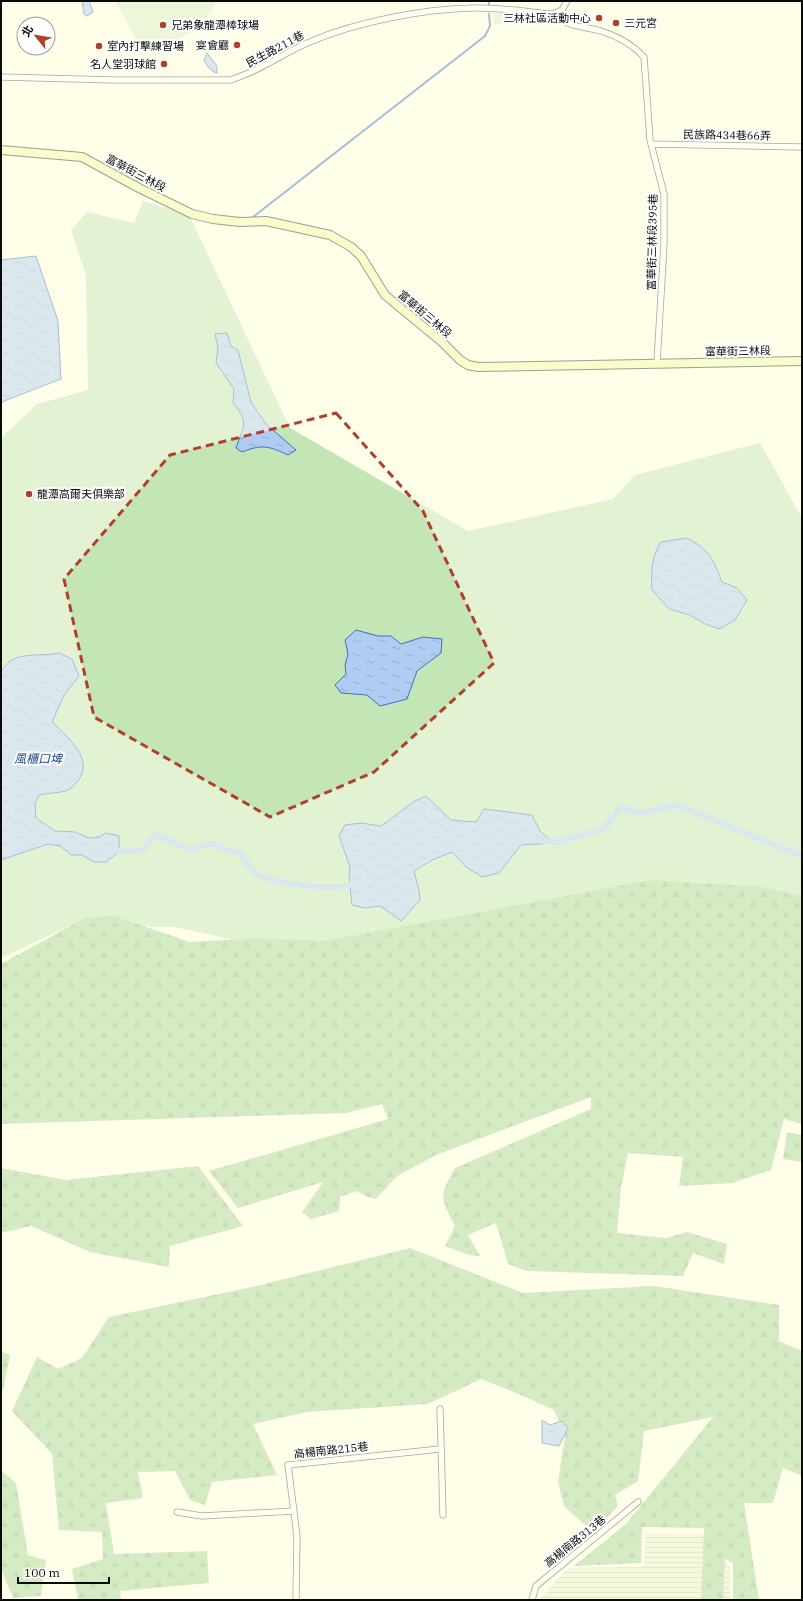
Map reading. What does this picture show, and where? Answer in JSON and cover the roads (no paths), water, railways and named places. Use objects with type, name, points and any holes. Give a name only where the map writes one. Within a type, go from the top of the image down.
[{"type":"street","points":[[554,14],[562,10],[567,1]]},
{"type":"street","name":"民生路211巷","points":[[1,77],[115,80],[230,80],[246,76],[272,60],[312,40],[366,24],[423,13],[473,8],[554,14]]},
{"type":"street","name":"富華街三林段395巷","points":[[554,14],[564,23],[602,32],[635,46],[644,57],[648,128],[664,194],[664,244],[657,364]]},
{"type":"street","name":"民族路434巷66弄","points":[[652,144],[802,147]]},
{"type":"street","name":"富華街三林段","points":[[1,150],[82,157],[139,188],[192,214],[213,219],[240,222],[266,221],[330,235],[351,247],[361,256],[385,295],[442,342],[460,360],[468,365],[478,367],[802,361]]},
{"type":"street","points":[[440,1409],[443,1515]]},
{"type":"street","name":"高楊南路215巷","points":[[296,1600],[297,1536],[288,1465],[440,1449]]},
{"type":"street","name":"高楊南路313巷","points":[[532,1600],[536,1586],[638,1502]]},
{"type":"street","points":[[176,1512],[202,1516],[294,1511]]},
{"type":"water","points":[[82,1],[89,1],[93,12],[87,16],[84,14]]},
{"type":"water","points":[[207,53],[217,66],[217,73],[209,68],[204,60]]},
{"type":"water","points":[[36,256],[58,321],[61,379],[4,401],[1,404],[1,260]]},
{"type":"water","points":[[227,333],[231,346],[238,350],[251,402],[266,424],[296,450],[288,455],[265,447],[242,452],[236,448],[244,425],[242,415],[233,403],[234,389],[216,363],[218,348],[215,334]]},
{"type":"water","points":[[687,538],[695,542],[710,556],[722,582],[737,588],[747,600],[735,620],[720,629],[705,624],[690,615],[669,609],[652,590],[653,559],[661,542]]},
{"type":"water","points":[[356,630],[378,636],[391,636],[401,644],[423,637],[442,639],[441,653],[417,671],[407,699],[380,706],[367,695],[341,693],[335,685],[346,674],[345,665],[348,654],[345,640]]},
{"type":"water","name":"風櫃口埤","points":[[59,653],[72,659],[79,676],[64,695],[52,722],[78,750],[82,758],[82,774],[71,789],[39,795],[35,804],[36,818],[55,831],[75,832],[89,838],[99,837],[106,833],[119,836],[119,852],[106,862],[94,862],[82,855],[71,855],[60,846],[48,844],[1,860],[1,671],[9,662],[22,656]]},
{"type":"water","points":[[426,796],[451,820],[476,822],[484,809],[532,815],[540,831],[553,843],[521,845],[499,873],[482,877],[466,867],[452,852],[432,860],[414,871],[420,900],[401,921],[380,906],[365,908],[352,905],[349,877],[350,867],[339,836],[345,825],[361,823],[381,826],[413,802]]},
{"type":"water","points":[[542,1420],[550,1425],[562,1421],[568,1428],[559,1446],[542,1443]]},
{"type":"waterway","points":[[253,217],[485,36],[490,26],[489,14]]},
{"type":"waterway","points":[[543,841],[557,842],[604,829],[620,808],[643,813],[677,805],[802,856]]},
{"type":"waterway","points":[[111,850],[124,852],[143,850],[156,835],[191,850],[212,843],[228,851],[239,852],[256,873],[269,879],[281,882],[322,887],[347,886],[357,883]]},
{"type":"place","name":"三林社區活動中心","points":[[599,18]]},
{"type":"place","name":"三元宮","points":[[616,23]]},
{"type":"place","name":"兄弟象龍潭棒球場","points":[[163,25]]},
{"type":"place","name":"宴會廳","points":[[237,45]]},
{"type":"place","name":"室內打擊練習場","points":[[99,46]]},
{"type":"place","name":"名人堂羽球館","points":[[164,64]]},
{"type":"place","name":"龍潭高爾夫俱樂部","points":[[29,494]]}]
